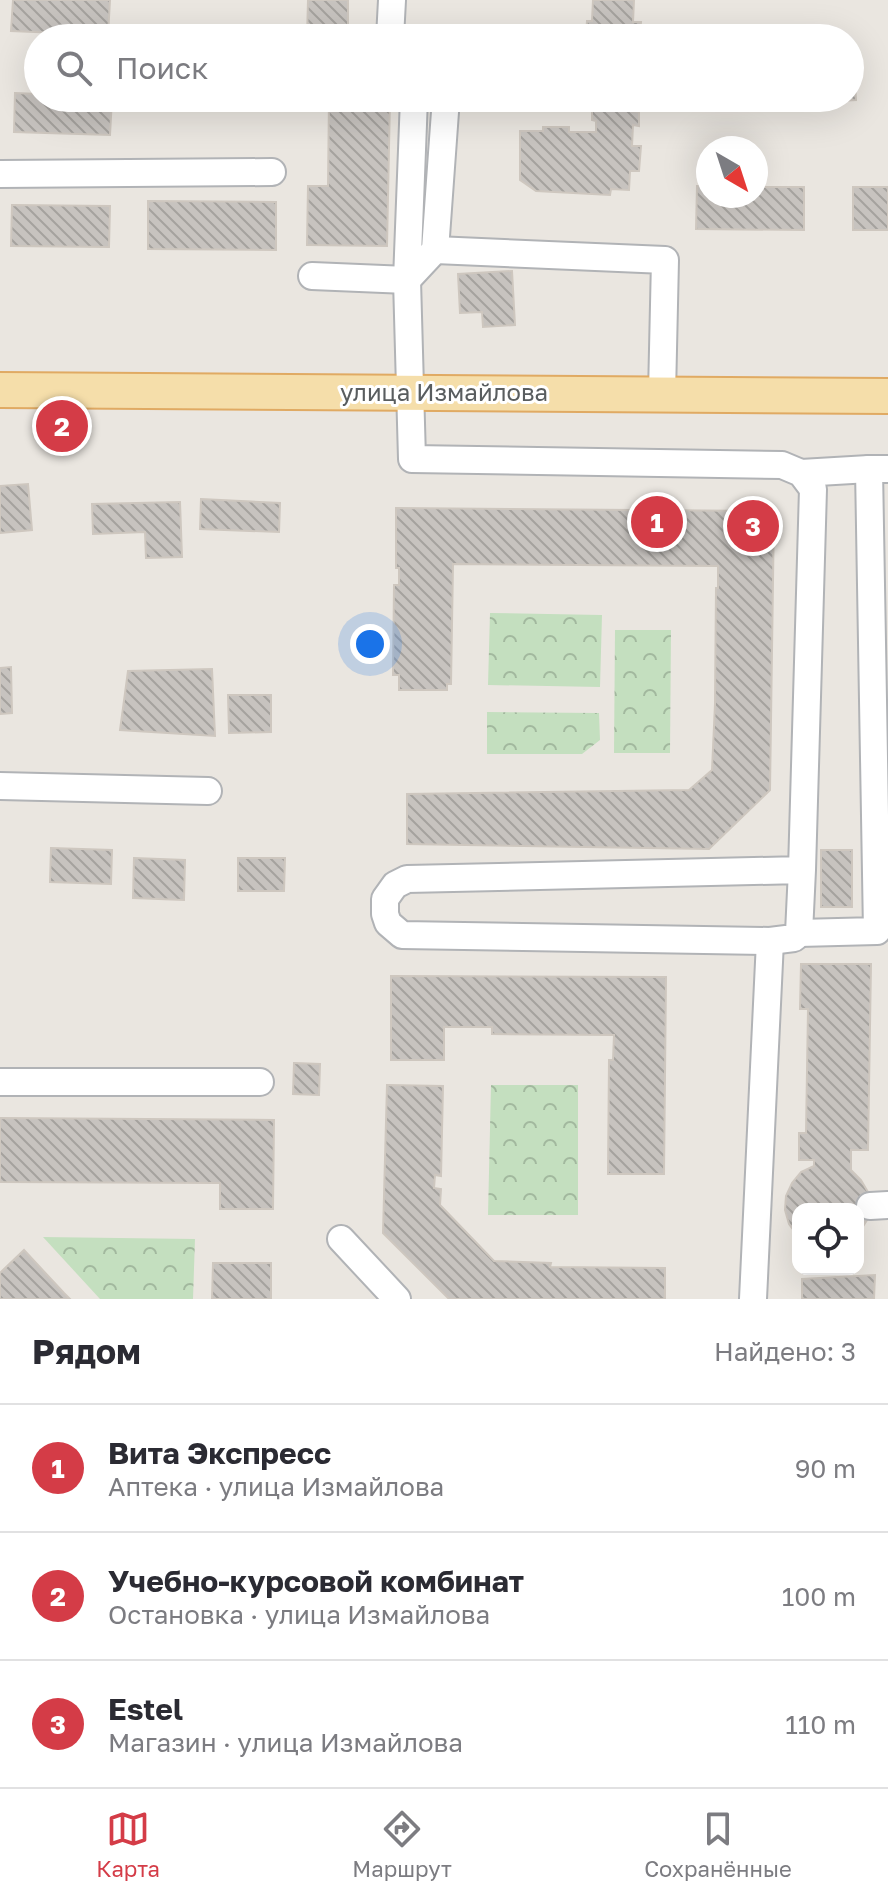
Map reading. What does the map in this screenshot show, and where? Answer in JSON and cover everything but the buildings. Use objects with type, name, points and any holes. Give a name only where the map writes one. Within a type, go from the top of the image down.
[{"type":"main road","name":"улица Измайлова","points":[[0,390],[888,396]]},
{"type":"street","points":[[391,24],[392,0]]},
{"type":"street","points":[[413,112],[407,280],[412,459],[782,465],[801,473],[879,469],[883,931],[799,933]]},
{"type":"street","points":[[312,276],[407,280],[435,250],[445,112]]},
{"type":"street","points":[[0,174],[272,172]]},
{"type":"street","points":[[435,250],[665,260],[662,394]]},
{"type":"street","points":[[801,473],[813,489],[802,870],[799,933],[794,938],[770,941],[402,935],[388,923],[385,914],[385,899],[395,885],[407,879],[802,870]]},
{"type":"street","points":[[0,786],[208,791]]},
{"type":"street","points":[[753,1299],[770,941]]},
{"type":"street","points":[[0,1082],[260,1082]]},
{"type":"street","points":[[341,1239],[397,1299]]},
{"type":"green space","points":[[490,613],[602,615],[600,687],[488,685]]},
{"type":"green space","points":[[615,630],[671,630],[670,753],[614,753]]},
{"type":"green space","points":[[487,712],[599,713],[600,740],[582,754],[487,754]]},
{"type":"green space","points":[[491,1085],[578,1085],[578,1215],[488,1215]]},
{"type":"green space","points":[[43,1237],[195,1239],[193,1299],[100,1299]]},
{"type":"place","name":"Учебно-курсовой комбинат","points":[[62,426]]},
{"type":"place","name":"Вита Экспресс","points":[[657,522]]},
{"type":"place","name":"Estel","points":[[753,526]]}]
